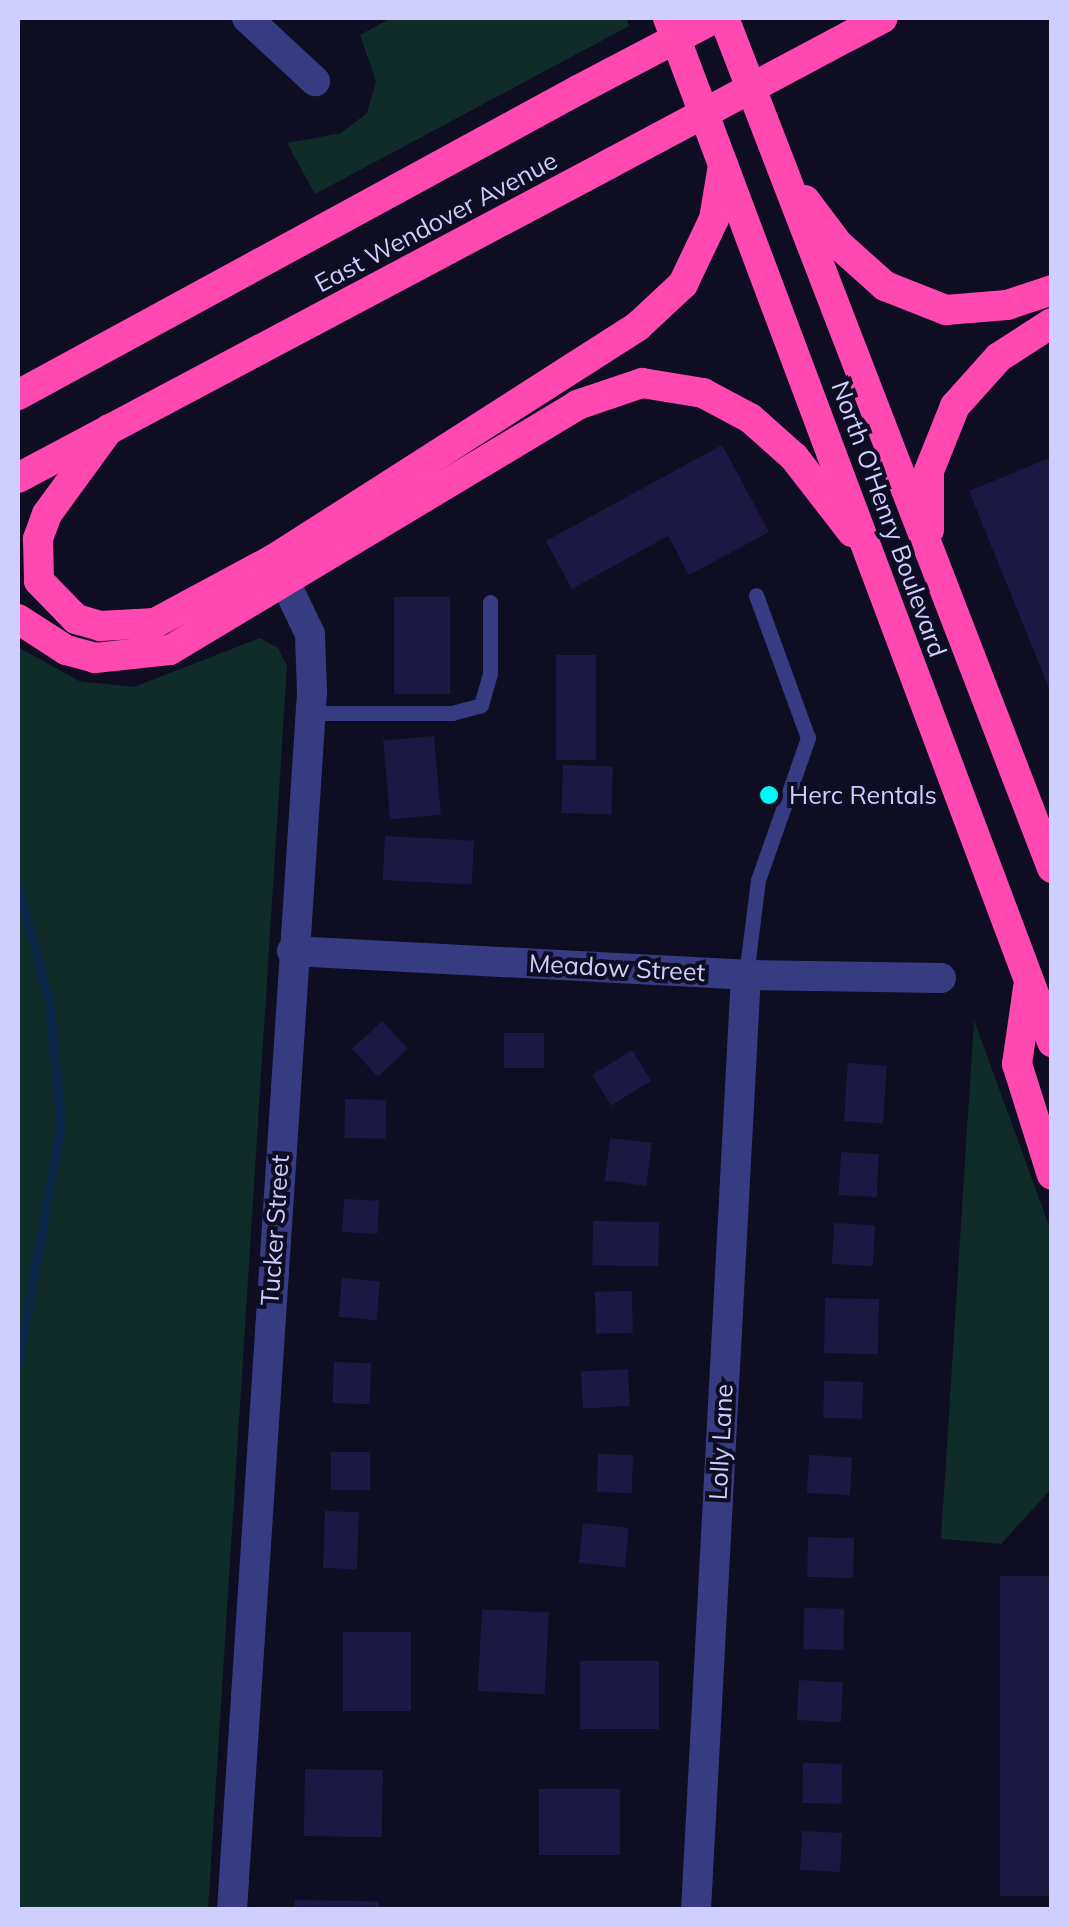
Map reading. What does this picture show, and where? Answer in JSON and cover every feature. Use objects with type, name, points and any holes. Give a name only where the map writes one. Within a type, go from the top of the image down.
[{"type":"highway","name":"North O'Henry Boulevard","points":[[668,18],[1052,1042]]},
{"type":"highway","name":"East Wendover Avenue","points":[[18,394],[715,18]]},
{"type":"highway","name":"North O'Henry Boulevard","points":[[724,18],[1052,868]]},
{"type":"highway","name":"East Wendover Avenue","points":[[18,478],[883,18]]},
{"type":"highway","points":[[18,619],[66,650],[114,661],[170,650],[638,326],[683,284],[714,220],[723,162]]},
{"type":"highway","points":[[784,174],[838,244],[885,286],[946,310],[1007,305],[1052,290]]},
{"type":"highway","points":[[929,548],[928,470],[955,406],[999,358],[1052,322]]},
{"type":"highway","points":[[18,372],[57,372]]},
{"type":"highway","points":[[109,429],[46,514],[38,539],[38,581],[76,619],[100,626],[155,623],[282,570],[577,405],[642,383],[703,392],[750,418],[794,457],[870,556]]},
{"type":"highway","points":[[1028,985],[1017,1064],[1052,1174]]},
{"type":"street","points":[[247,18],[315,81]]},
{"type":"street","name":"Tucker Street","points":[[232,1910],[292,951],[311,714],[310,634],[282,570]]},
{"type":"street","name":"Meadow Street","points":[[292,951],[746,975],[941,978]]},
{"type":"street","name":"Lolly Lane","points":[[696,1910],[746,975]]},
{"type":"lane","points":[[746,975],[758,880],[808,738],[756,595]]},
{"type":"lane","points":[[311,714],[452,713],[481,705],[490,674],[490,602]]},
{"type":"green space","points":[[391,18],[626,18],[629,26],[315,194],[287,143],[341,133],[367,113],[376,81],[360,35]]},
{"type":"green space","points":[[260,638],[278,648],[287,666],[208,1909],[18,1909],[18,647],[79,681],[134,687]]},
{"type":"green space","points":[[974,1020],[1051,1231],[1051,1489],[1001,1544],[941,1539]]},
{"type":"building","points":[[722,445],[769,532],[689,575],[668,536],[572,589],[546,541]]},
{"type":"building","points":[[1052,457],[1052,693],[1051,693],[969,491]]},
{"type":"building","points":[[394,597],[450,597],[450,694],[394,694]]},
{"type":"building","points":[[556,655],[596,655],[596,760],[556,760]]},
{"type":"building","points":[[434,736],[441,815],[390,819],[383,740]]},
{"type":"building","points":[[563,765],[613,767],[611,815],[561,813]]},
{"type":"building","points":[[385,836],[474,841],[472,885],[383,880]]},
{"type":"building","points":[[382,1021],[408,1049],[378,1077],[352,1049]]},
{"type":"building","points":[[504,1033],[544,1033],[544,1068],[504,1068]]},
{"type":"building","points":[[632,1050],[651,1081],[611,1105],[592,1075]]},
{"type":"building","points":[[848,1063],[887,1066],[883,1124],[844,1121]]},
{"type":"building","points":[[345,1099],[386,1100],[385,1139],[344,1138]]},
{"type":"building","points":[[610,1138],[652,1143],[646,1186],[605,1181]]},
{"type":"building","points":[[841,1152],[879,1154],[877,1197],[839,1195]]},
{"type":"building","points":[[344,1199],[379,1201],[377,1234],[342,1232]]},
{"type":"building","points":[[593,1221],[659,1222],[658,1266],[592,1265]]},
{"type":"building","points":[[834,1223],[875,1225],[873,1266],[832,1264]]},
{"type":"building","points":[[342,1278],[380,1281],[376,1320],[339,1317]]},
{"type":"building","points":[[632,1291],[633,1333],[596,1334],[595,1292]]},
{"type":"building","points":[[825,1298],[879,1299],[878,1354],[824,1353]]},
{"type":"building","points":[[334,1362],[371,1363],[370,1404],[333,1403]]},
{"type":"building","points":[[628,1369],[630,1406],[583,1408],[581,1371]]},
{"type":"building","points":[[824,1381],[863,1382],[862,1419],[823,1418]]},
{"type":"building","points":[[331,1452],[370,1452],[370,1490],[331,1490]]},
{"type":"building","points":[[598,1454],[633,1455],[632,1493],[597,1492]]},
{"type":"building","points":[[809,1455],[852,1457],[850,1495],[807,1493]]},
{"type":"building","points":[[325,1511],[359,1512],[357,1569],[323,1568]]},
{"type":"building","points":[[583,1523],[629,1528],[625,1568],[579,1563]]},
{"type":"building","points":[[808,1537],[854,1538],[853,1578],[807,1577]]},
{"type":"building","points":[[1000,1576],[1052,1576],[1052,1896],[1000,1896]]},
{"type":"building","points":[[804,1608],[844,1609],[843,1650],[803,1649]]},
{"type":"building","points":[[482,1609],[549,1613],[545,1694],[478,1691]]},
{"type":"building","points":[[343,1632],[411,1632],[411,1711],[343,1711]]},
{"type":"building","points":[[580,1661],[659,1661],[659,1729],[580,1729]]},
{"type":"building","points":[[799,1680],[843,1682],[841,1722],[797,1720]]},
{"type":"building","points":[[803,1763],[842,1764],[841,1804],[802,1803]]},
{"type":"building","points":[[305,1769],[383,1770],[382,1837],[304,1836]]},
{"type":"building","points":[[539,1789],[620,1789],[620,1855],[539,1855]]},
{"type":"building","points":[[802,1831],[842,1833],[840,1872],[800,1870]]},
{"type":"building","points":[[295,1900],[379,1901],[379,1910],[295,1910]]},
{"type":"waterway","points":[[18,887],[49,1001],[61,1123],[18,1364]]},
{"type":"place","name":"Herc Rentals","points":[[769,795]]}]
